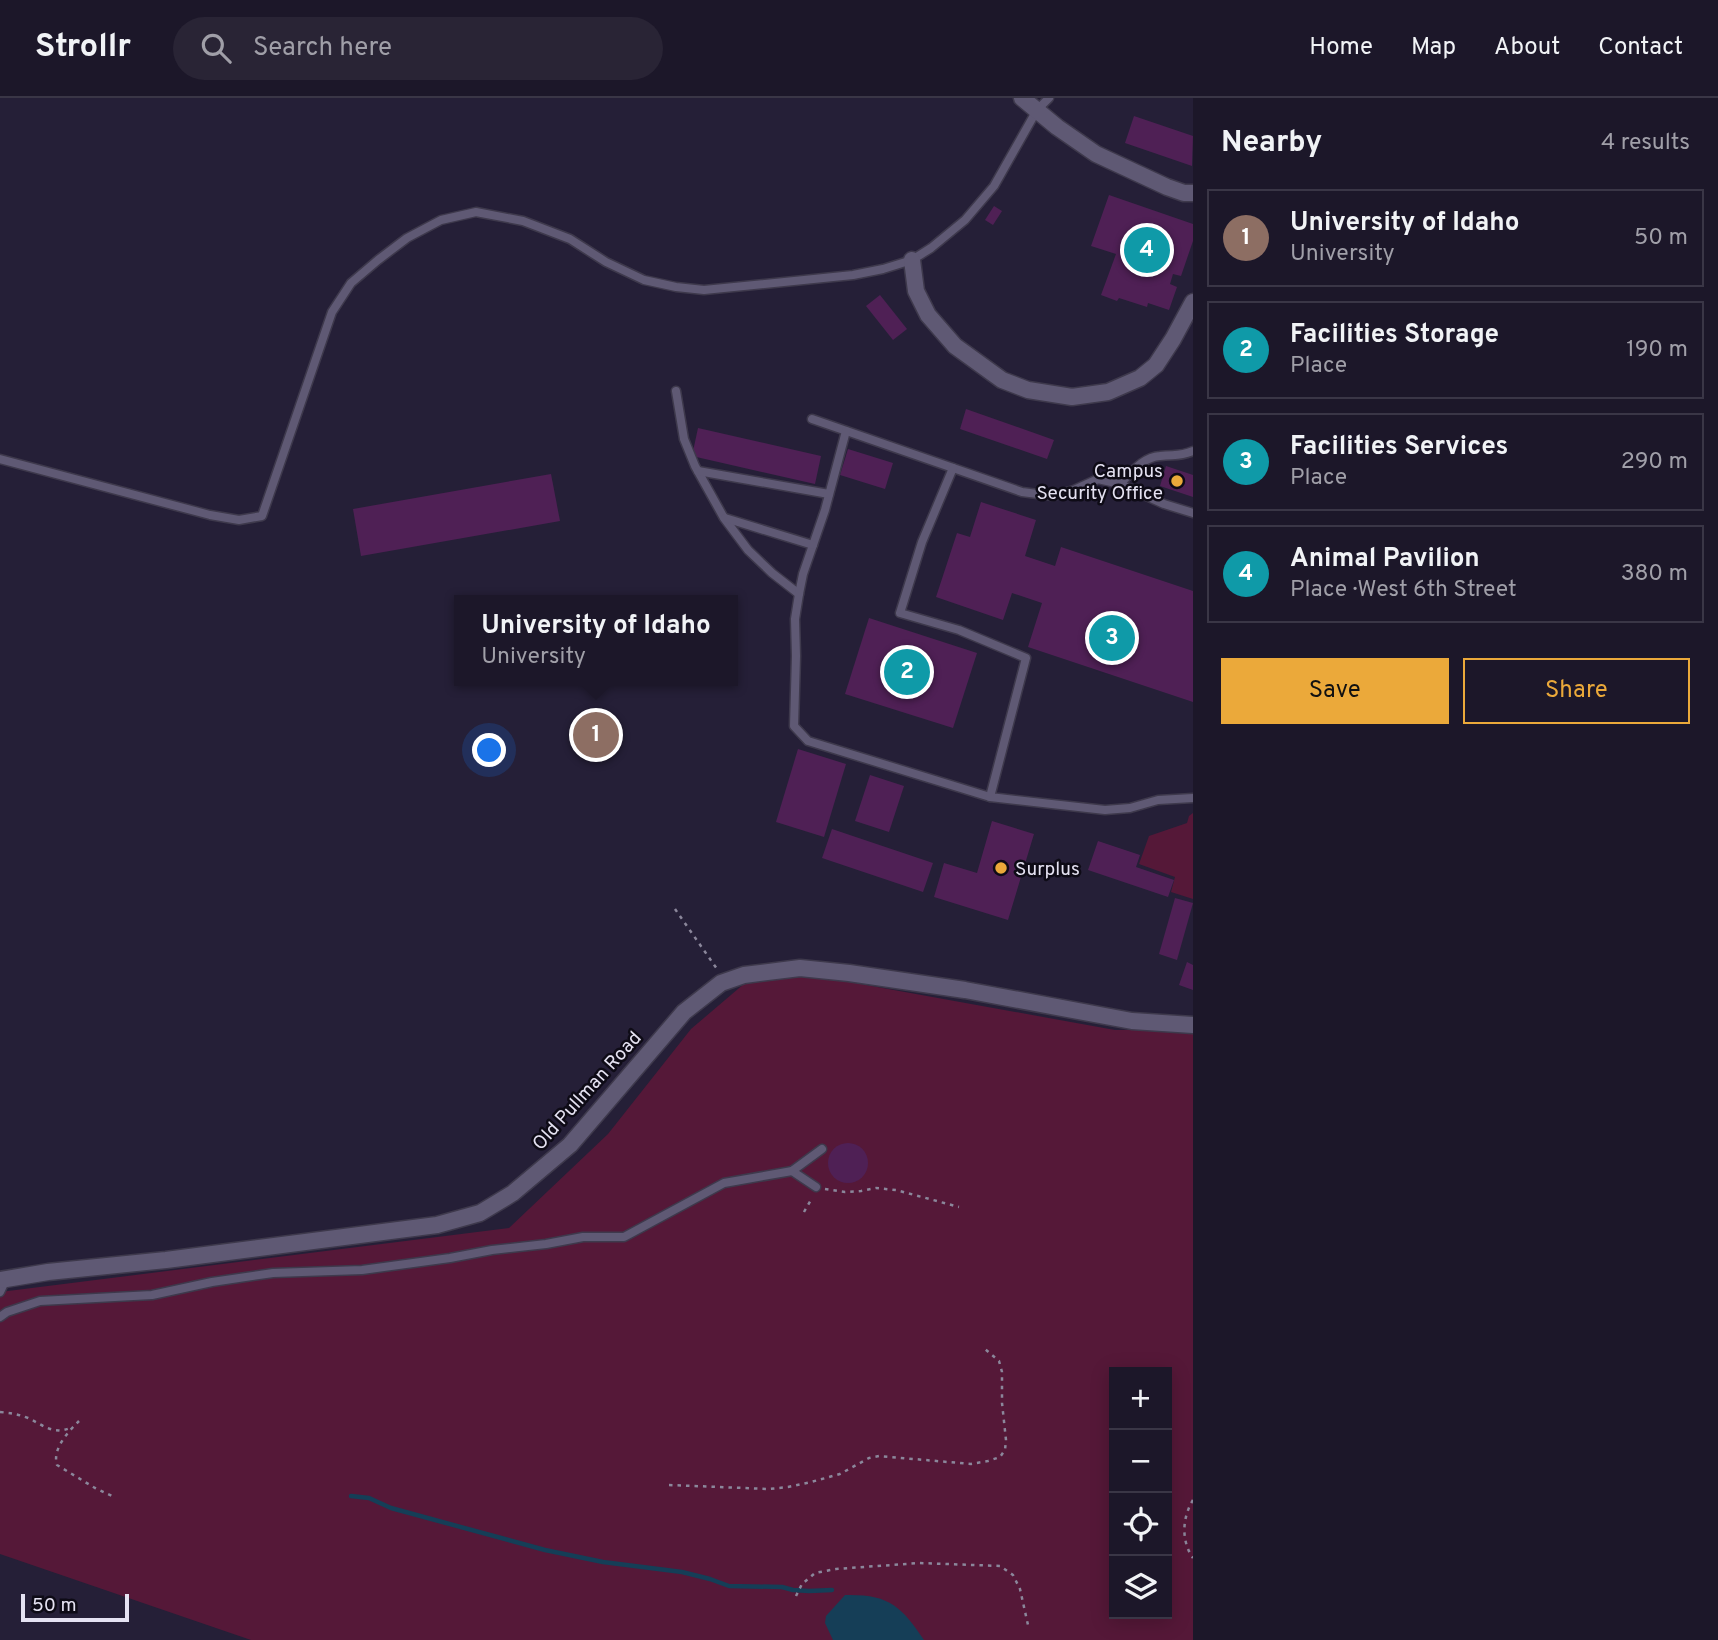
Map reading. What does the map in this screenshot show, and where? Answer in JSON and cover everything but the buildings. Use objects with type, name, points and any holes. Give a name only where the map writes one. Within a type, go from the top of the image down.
[{"type":"street","points":[[1022,98],[1096,154],[1167,187],[1193,193]]},
{"type":"street","points":[[912,260],[916,290],[928,315],[955,346],[1002,380],[1028,390],[1072,397],[1108,392],[1140,378],[1156,365],[1193,302]]},
{"type":"street","name":"Old Pullman Road","points":[[2,1284],[48,1272],[166,1260],[437,1225],[480,1213],[513,1193],[570,1145],[684,1012],[720,983],[744,975],[800,968],[965,990],[1132,1021],[1193,1025]]},
{"type":"lane","points":[[0,459],[210,515],[239,520],[262,516],[332,312],[351,284],[378,260],[441,219],[476,212],[523,220],[570,239],[644,280],[676,288],[704,290],[853,275],[912,260],[965,220],[987,194],[1037,110],[1049,98]]},
{"type":"lane","points":[[676,391],[684,439],[724,518],[748,550],[799,594]]},
{"type":"lane","points":[[812,419],[1022,492],[1053,496],[1098,479],[1120,484],[1193,513]]},
{"type":"lane","points":[[846,431],[803,574],[795,619],[794,726],[808,741],[990,797],[1105,810],[1130,808],[1158,800],[1193,798]]},
{"type":"lane","points":[[1120,484],[1142,462],[1158,456],[1180,456],[1193,451]]},
{"type":"lane","points":[[953,468],[922,542],[900,612],[959,630],[1026,658],[990,797]]},
{"type":"lane","points":[[698,471],[829,494]]},
{"type":"lane","points":[[724,518],[813,545]]},
{"type":"lane","points":[[0,1317],[40,1301],[152,1295],[272,1273],[362,1269],[583,1237],[624,1237],[724,1183],[792,1171],[822,1149]]},
{"type":"lane","points":[[792,1171],[816,1187]]},
{"type":"path","points":[[675,909],[726,981]]},
{"type":"path","points":[[804,1212],[816,1187],[845,1192],[876,1188],[896,1190],[958,1207]]},
{"type":"path","points":[[668,1485],[769,1489],[841,1474],[869,1458],[879,1456],[971,1464],[1000,1457],[1006,1450],[1002,1373],[999,1361],[985,1349]]},
{"type":"path","points":[[0,1412],[13,1413],[54,1431],[63,1431],[79,1421]]},
{"type":"path","points":[[73,1426],[55,1458],[57,1465],[114,1497]]},
{"type":"path","points":[[1193,1500],[1189,1507],[1184,1540],[1193,1558]]},
{"type":"path","points":[[796,1596],[802,1584],[815,1573],[836,1569],[919,1563],[1000,1566],[1013,1575],[1020,1589],[1028,1625]]},
{"type":"shaded area","points":[[1193,813],[1193,899],[1171,892],[1175,877],[1139,864],[1149,836],[1187,823]]},
{"type":"shaded area","points":[[811,975],[1115,1030],[1193,1029],[1193,1640],[251,1640],[0,1554],[0,1292],[509,1228],[608,1134],[691,1029],[745,983]]},
{"type":"water","points":[[845,1595],[873,1597],[892,1604],[908,1618],[924,1640],[833,1640],[825,1623],[826,1616]]},
{"type":"waterway","points":[[351,1496],[369,1498],[391,1508],[545,1550],[603,1562],[682,1572],[729,1586],[832,1590]]},
{"type":"place","name":"Animal Pavilion","points":[[1147,250]]},
{"type":"place","name":"Campus Security Office","points":[[1177,481]]},
{"type":"place","name":"Facilities Services","points":[[1112,638]]},
{"type":"place","name":"Facilities Storage","points":[[907,672]]},
{"type":"place","name":"University of Idaho","points":[[596,735]]},
{"type":"place","name":"Surplus","points":[[1001,868]]}]
